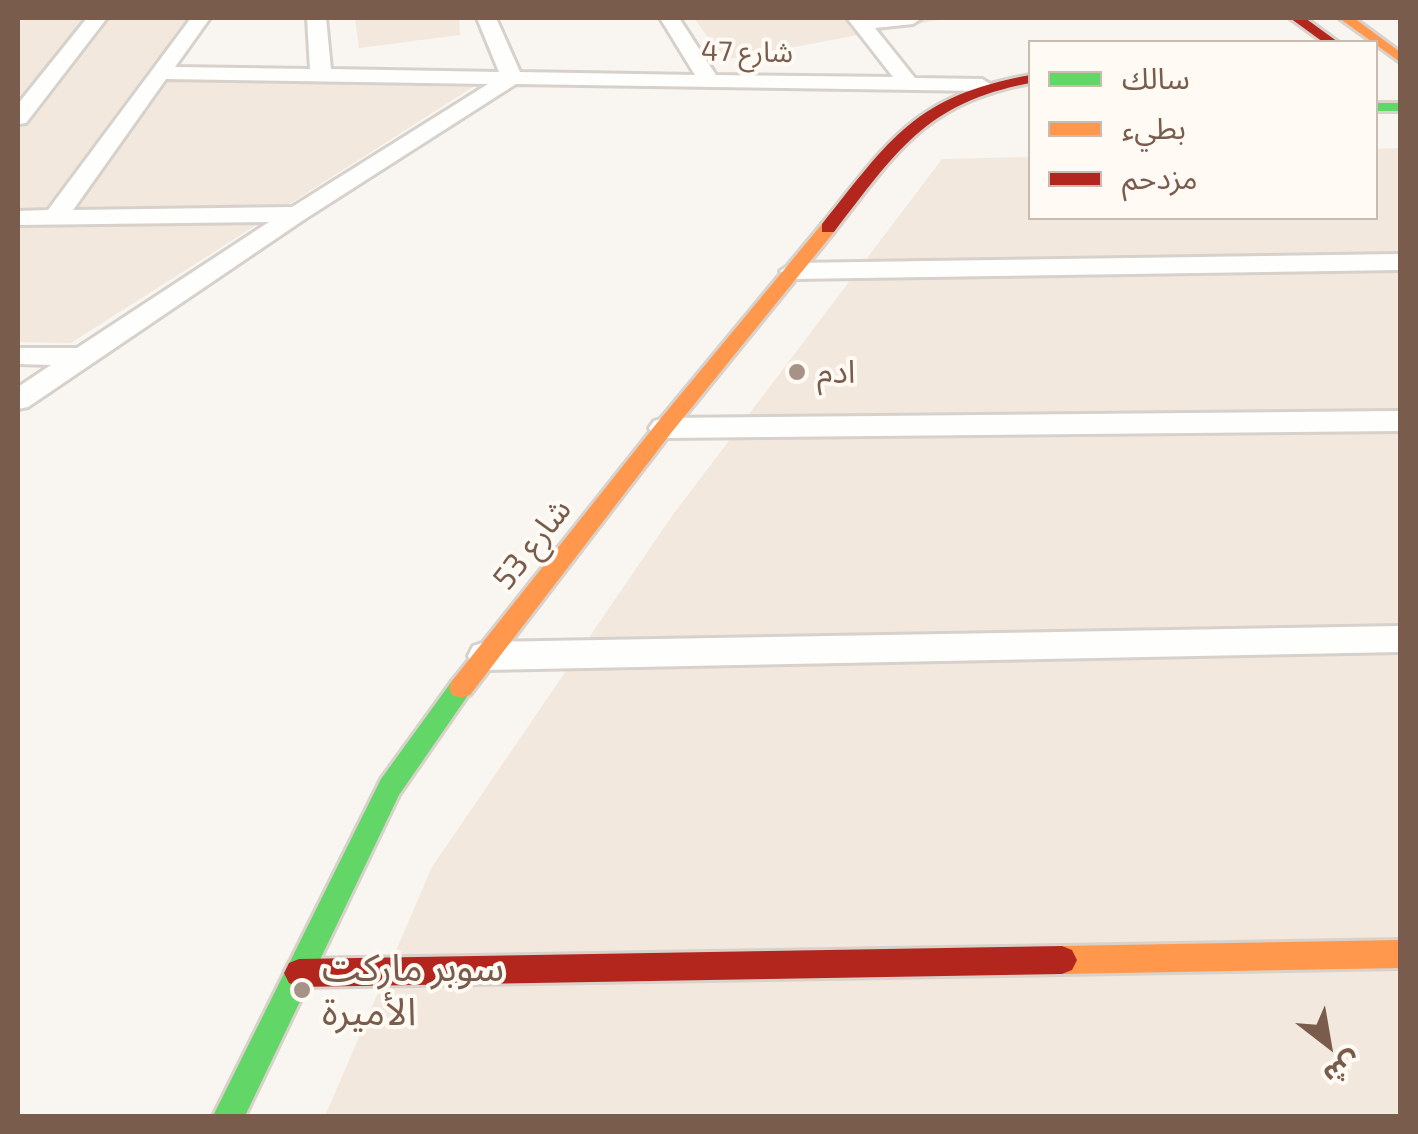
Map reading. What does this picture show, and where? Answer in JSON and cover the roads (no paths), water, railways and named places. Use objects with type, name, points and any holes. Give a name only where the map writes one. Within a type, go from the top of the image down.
[{"type":"main road","points":[[1297,18],[1328,40]]},
{"type":"main road","points":[[1346,18],[1365,40]]},
{"type":"main road","points":[[1378,56],[1396,77]]},
{"type":"main road","name":"شارع 47","points":[[982,86],[1028,80]]},
{"type":"main road","name":"شارع 47","points":[[982,86],[1028,102]]},
{"type":"main road","name":"شارع 53","points":[[229,1116],[390,787],[426,732],[664,428],[912,125],[942,104],[982,86]]},
{"type":"main road","points":[[299,973],[1400,954]]},
{"type":"street","points":[[18,118],[97,18]]},
{"type":"street","points":[[55,218],[200,18]]},
{"type":"street","points":[[318,18],[321,75]]},
{"type":"street","points":[[18,400],[297,214],[512,78],[487,18]]},
{"type":"street","points":[[670,18],[709,81]]},
{"type":"street","points":[[860,21],[912,18]]},
{"type":"street","points":[[860,21],[909,84]]},
{"type":"street","name":"شارع 47","points":[[159,73],[982,86]]},
{"type":"street","points":[[18,218],[297,214]]},
{"type":"street","points":[[793,271],[1400,262]]},
{"type":"street","points":[[18,356],[82,357]]},
{"type":"street","points":[[664,428],[1400,421]]},
{"type":"street","points":[[485,656],[1400,639]]},
{"type":"place","name":"ادم","points":[[797,372]]},
{"type":"place","name":"سوبر ماركت الأميرة","points":[[302,990]]}]
